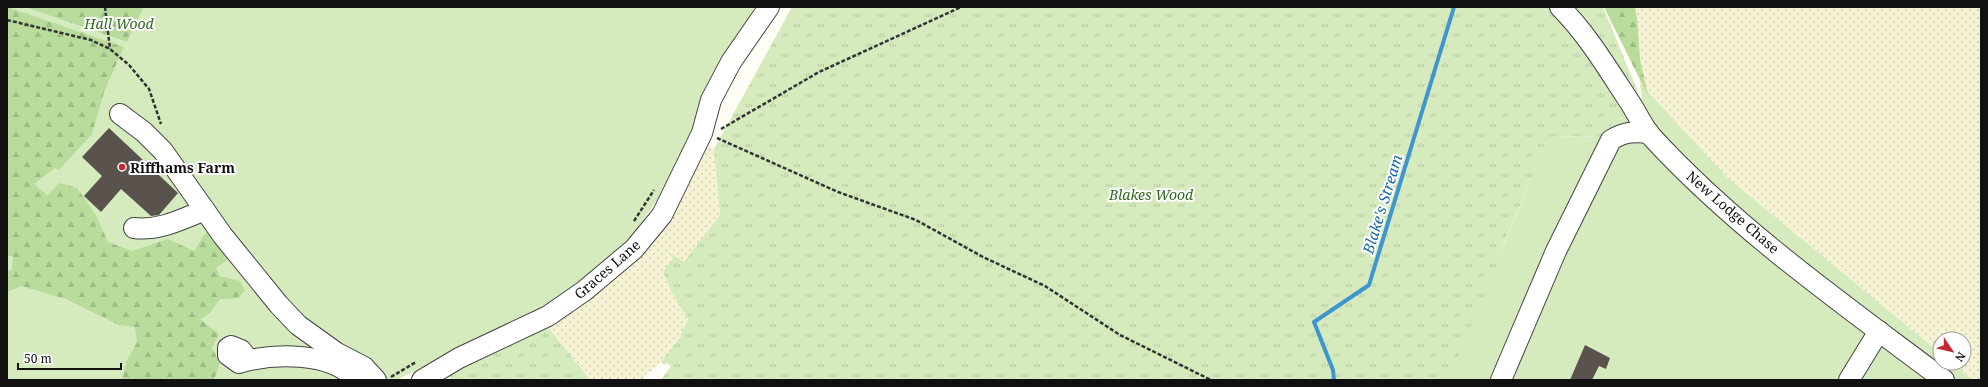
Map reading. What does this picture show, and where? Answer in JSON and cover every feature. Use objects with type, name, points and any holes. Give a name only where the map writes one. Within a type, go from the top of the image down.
[{"type":"street","name":"Graces Lane","points":[[422,380],[459,358],[548,316],[584,291],[634,249],[662,215],[702,133],[711,100],[731,62],[769,7]]},
{"type":"street","name":"New Lodge Chase","points":[[1560,7],[1604,64],[1649,133],[1677,162],[1730,213],[1821,287],[1944,380]]},
{"type":"street","points":[[120,114],[144,132],[163,151],[249,269],[298,325],[337,353],[364,367],[382,379]]},
{"type":"street","points":[[1500,380],[1556,251],[1611,140],[1623,132],[1636,131],[1649,133]]},
{"type":"street","points":[[134,228],[147,230],[164,226],[206,210]]},
{"type":"street","points":[[1849,380],[1879,331]]},
{"type":"street","points":[[249,360],[309,357],[336,364],[356,380]]},
{"type":"path","points":[[105,7],[110,49]]},
{"type":"path","points":[[716,132],[819,72],[961,7]]},
{"type":"path","points":[[7,20],[91,40],[110,49],[129,65],[148,89],[163,129]]},
{"type":"path","points":[[710,135],[838,192],[916,220],[983,257],[1044,286],[1120,336],[1211,380]]},
{"type":"path","points":[[633,222],[655,188]]},
{"type":"path","points":[[382,379],[423,359]]},
{"type":"shaded area","points":[[1633,7],[1981,7],[1981,380],[1973,380],[1962,371],[1972,371],[1972,331],[1932,331],[1932,346],[1727,177],[1640,83]]},
{"type":"shaded area","points":[[704,141],[714,149],[720,215],[684,263],[670,252],[668,255],[673,257],[673,295],[687,315],[686,327],[661,362],[641,380],[590,380],[545,323],[636,255]]},
{"type":"green space","points":[[7,7],[24,7],[127,42],[144,7],[754,7],[748,26],[672,179],[636,230],[600,271],[548,306],[400,378],[399,380],[7,380]]},
{"type":"green space","points":[[7,7],[124,47],[104,92],[92,134],[59,170],[55,168],[34,184],[47,195],[60,183],[77,188],[96,215],[108,242],[132,251],[168,239],[194,251],[209,228],[225,250],[227,260],[216,268],[220,276],[240,281],[245,291],[238,298],[220,299],[210,313],[200,319],[219,334],[212,348],[220,363],[214,380],[122,380],[126,362],[137,342],[135,327],[119,325],[66,299],[21,286],[7,292],[7,272],[12,269],[13,256],[7,256]]},
{"type":"green space","name":"Hall Wood","points":[[24,7],[144,7],[127,42]]},
{"type":"green space","name":"Blakes Wood","points":[[792,7],[1603,7],[1642,102],[1617,120],[1600,137],[1554,136],[1538,151],[1537,165],[1505,241],[1488,287],[1455,364],[1442,380],[661,380],[671,366],[666,363],[664,365],[661,362],[680,337],[688,319],[673,295],[663,272],[673,258],[668,254],[669,252],[684,262],[720,215],[714,149]]},
{"type":"green space","points":[[1604,7],[1635,7],[1640,59],[1648,96]]},
{"type":"green space","points":[[1640,83],[1727,177],[1932,346],[1932,371],[1962,371],[1973,380],[1440,380],[1456,360],[1537,165],[1534,154],[1554,136],[1600,137],[1617,120],[1642,102]]},
{"type":"green space","points":[[545,323],[590,380],[452,380],[447,373]]},
{"type":"building","name":"Riffhams Farm","points":[[109,128],[178,193],[159,215],[151,216],[121,189],[101,212],[84,196],[102,176],[82,157]]},
{"type":"building","points":[[1585,345],[1610,358],[1606,369],[1599,366],[1592,380],[1570,380]]},
{"type":"waterway","name":"Blake's Stream","points":[[1334,380],[1333,370],[1314,322],[1369,285],[1454,7]]},
{"type":"place","name":"Riffhams Farm","points":[[122,167]]}]
